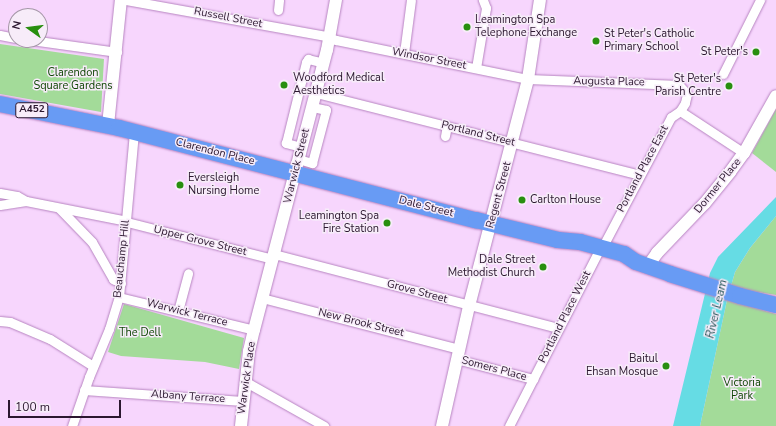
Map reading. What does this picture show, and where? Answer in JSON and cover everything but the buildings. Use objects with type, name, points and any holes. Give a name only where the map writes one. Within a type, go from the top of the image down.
[{"type":"highway","name":"A452","points":[[0,104],[134,132]]},
{"type":"highway","name":"Clarendon Place","points":[[134,132],[297,166]]},
{"type":"highway","name":"Dale Street","points":[[297,166],[491,223],[558,240],[580,242],[600,251]]},
{"type":"highway","name":"A452","points":[[600,251],[622,261],[642,264],[740,296],[776,305]]},
{"type":"street","points":[[108,126],[117,52],[121,0]]},
{"type":"street","name":"Russell Street","points":[[126,0],[330,37]]},
{"type":"street","points":[[278,10],[279,0]]},
{"type":"street","name":"Warwick Street","points":[[254,330],[324,63],[336,0]]},
{"type":"street","points":[[404,53],[411,0]]},
{"type":"street","points":[[476,68],[486,8],[483,0]]},
{"type":"street","name":"Regent Street","points":[[442,426],[469,306],[528,80],[540,0]]},
{"type":"street","points":[[723,74],[760,0]]},
{"type":"street","name":"Windsor Street","points":[[330,37],[528,80]]},
{"type":"street","points":[[48,42],[117,52]]},
{"type":"street","points":[[301,147],[286,143],[306,62],[308,59],[324,63]]},
{"type":"street","name":"Augusta Place","points":[[528,80],[676,84],[687,94]]},
{"type":"street","name":"Portland Street","points":[[316,93],[640,175]]},
{"type":"street","name":"Portland Place East","points":[[600,251],[671,117],[680,111],[685,103],[687,94]]},
{"type":"street","name":"Dormer Place","points":[[642,264],[657,253],[705,203],[744,153],[776,96]]},
{"type":"street","points":[[297,166],[312,163],[326,110],[312,107]]},
{"type":"street","points":[[680,111],[744,153]]},
{"type":"street","points":[[445,136],[447,126]]},
{"type":"street","name":"Beauchamp Hill","points":[[72,426],[84,390],[107,334],[119,296],[134,132]]},
{"type":"street","points":[[0,193],[17,196],[26,201]]},
{"type":"street","points":[[0,205],[26,201]]},
{"type":"street","name":"Upper Grove Street","points":[[26,201],[127,221],[273,257]]},
{"type":"street","points":[[59,208],[92,242],[113,279],[121,283]]},
{"type":"street","name":"Portland Place West","points":[[509,426],[532,379],[600,251]]},
{"type":"street","name":"Grove Street","points":[[273,257],[560,328]]},
{"type":"street","points":[[178,311],[188,273]]},
{"type":"street","name":"Warwick Terrace","points":[[119,296],[254,330]]},
{"type":"street","name":"New Brook Street","points":[[262,298],[458,354]]},
{"type":"street","points":[[0,321],[10,322],[50,339],[94,366]]},
{"type":"street","name":"Warwick Place","points":[[241,426],[243,401],[254,330]]},
{"type":"street","name":"Somers Place","points":[[458,354],[532,379]]},
{"type":"street","points":[[246,382],[324,426]]},
{"type":"street","name":"Albany Terrace","points":[[84,390],[243,401]]},
{"type":"green space","name":"Clarendon Square Gardens","points":[[0,44],[8,45],[8,48],[28,48],[104,59],[101,112],[0,94]]},
{"type":"green space","points":[[776,109],[776,172],[752,153]]},
{"type":"green space","points":[[776,216],[776,295],[731,286],[735,272],[750,248]]},
{"type":"green space","name":"Victoria Park","points":[[727,300],[776,314],[776,426],[700,426]]},
{"type":"green space","name":"The Dell","points":[[124,304],[244,338],[239,369],[205,362],[121,356],[108,352]]},
{"type":"water","name":"River Leam","points":[[776,197],[776,216],[750,248],[735,272],[727,300],[700,426],[673,426],[710,273],[718,257]]},
{"type":"place","name":"Leamington Spa Telephone Exchange","points":[[467,27]]},
{"type":"place","name":"St Peter's Catholic Primary School","points":[[596,41]]},
{"type":"place","name":"St Peter's","points":[[756,52]]},
{"type":"place","name":"Woodford Medical Aesthetics","points":[[284,85]]},
{"type":"place","name":"St Peter's Parish Centre","points":[[729,86]]},
{"type":"place","name":"Eversleigh Nursing Home","points":[[180,185]]},
{"type":"place","name":"Carlton House","points":[[522,200]]},
{"type":"place","name":"Leamington Spa Fire Station","points":[[387,223]]},
{"type":"place","name":"Dale Street Methodist Church","points":[[543,267]]},
{"type":"place","name":"Baitul Ehsan Mosque","points":[[666,366]]}]
